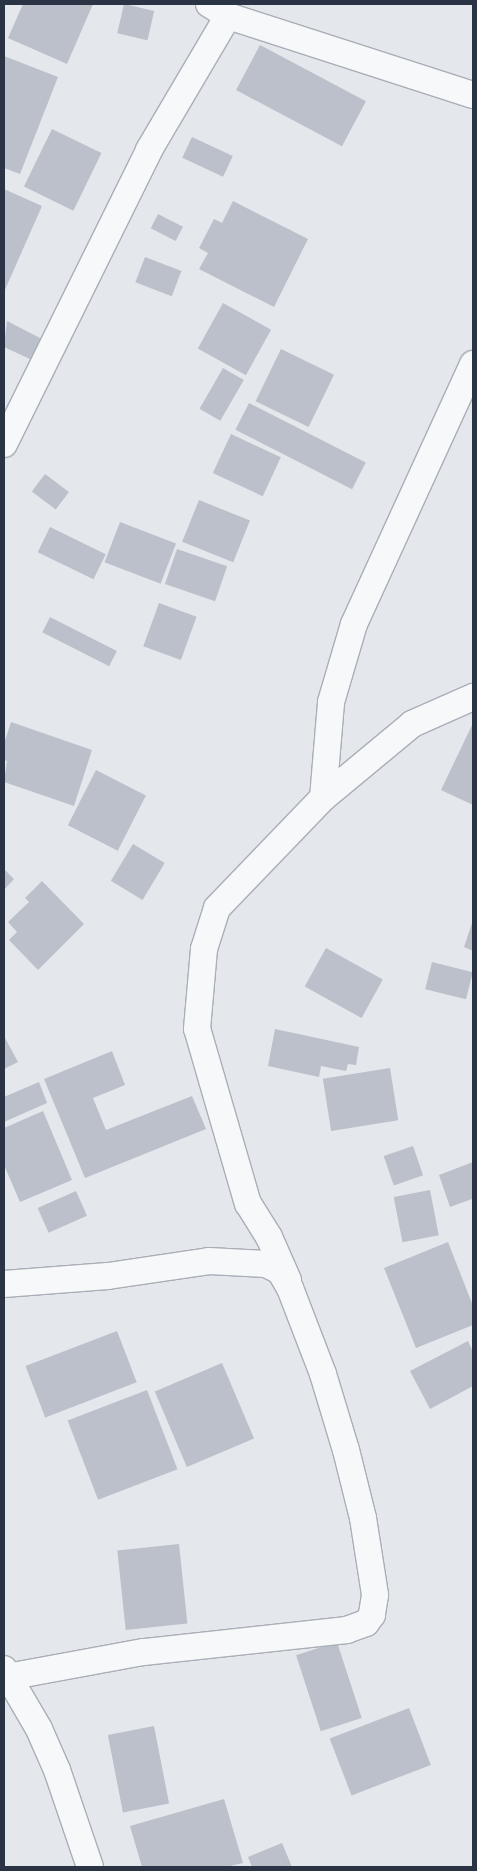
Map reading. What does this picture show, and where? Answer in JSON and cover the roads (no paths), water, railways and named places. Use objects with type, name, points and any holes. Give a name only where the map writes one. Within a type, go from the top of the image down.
[{"type":"street","points":[[4,444],[219,10],[473,95]]},
{"type":"street","points":[[324,798],[331,702],[354,624],[473,364]]},
{"type":"street","points":[[90,1867],[57,1770],[39,1729],[5,1673],[143,1652],[328,1632],[366,1622],[372,1615],[375,1595],[363,1518],[323,1374],[290,1288],[284,1266],[248,1204],[197,1030],[204,949],[217,908],[324,798],[412,724],[473,696]]},
{"type":"street","points":[[4,1284],[108,1276],[209,1261],[266,1264],[280,1271],[290,1288]]}]
